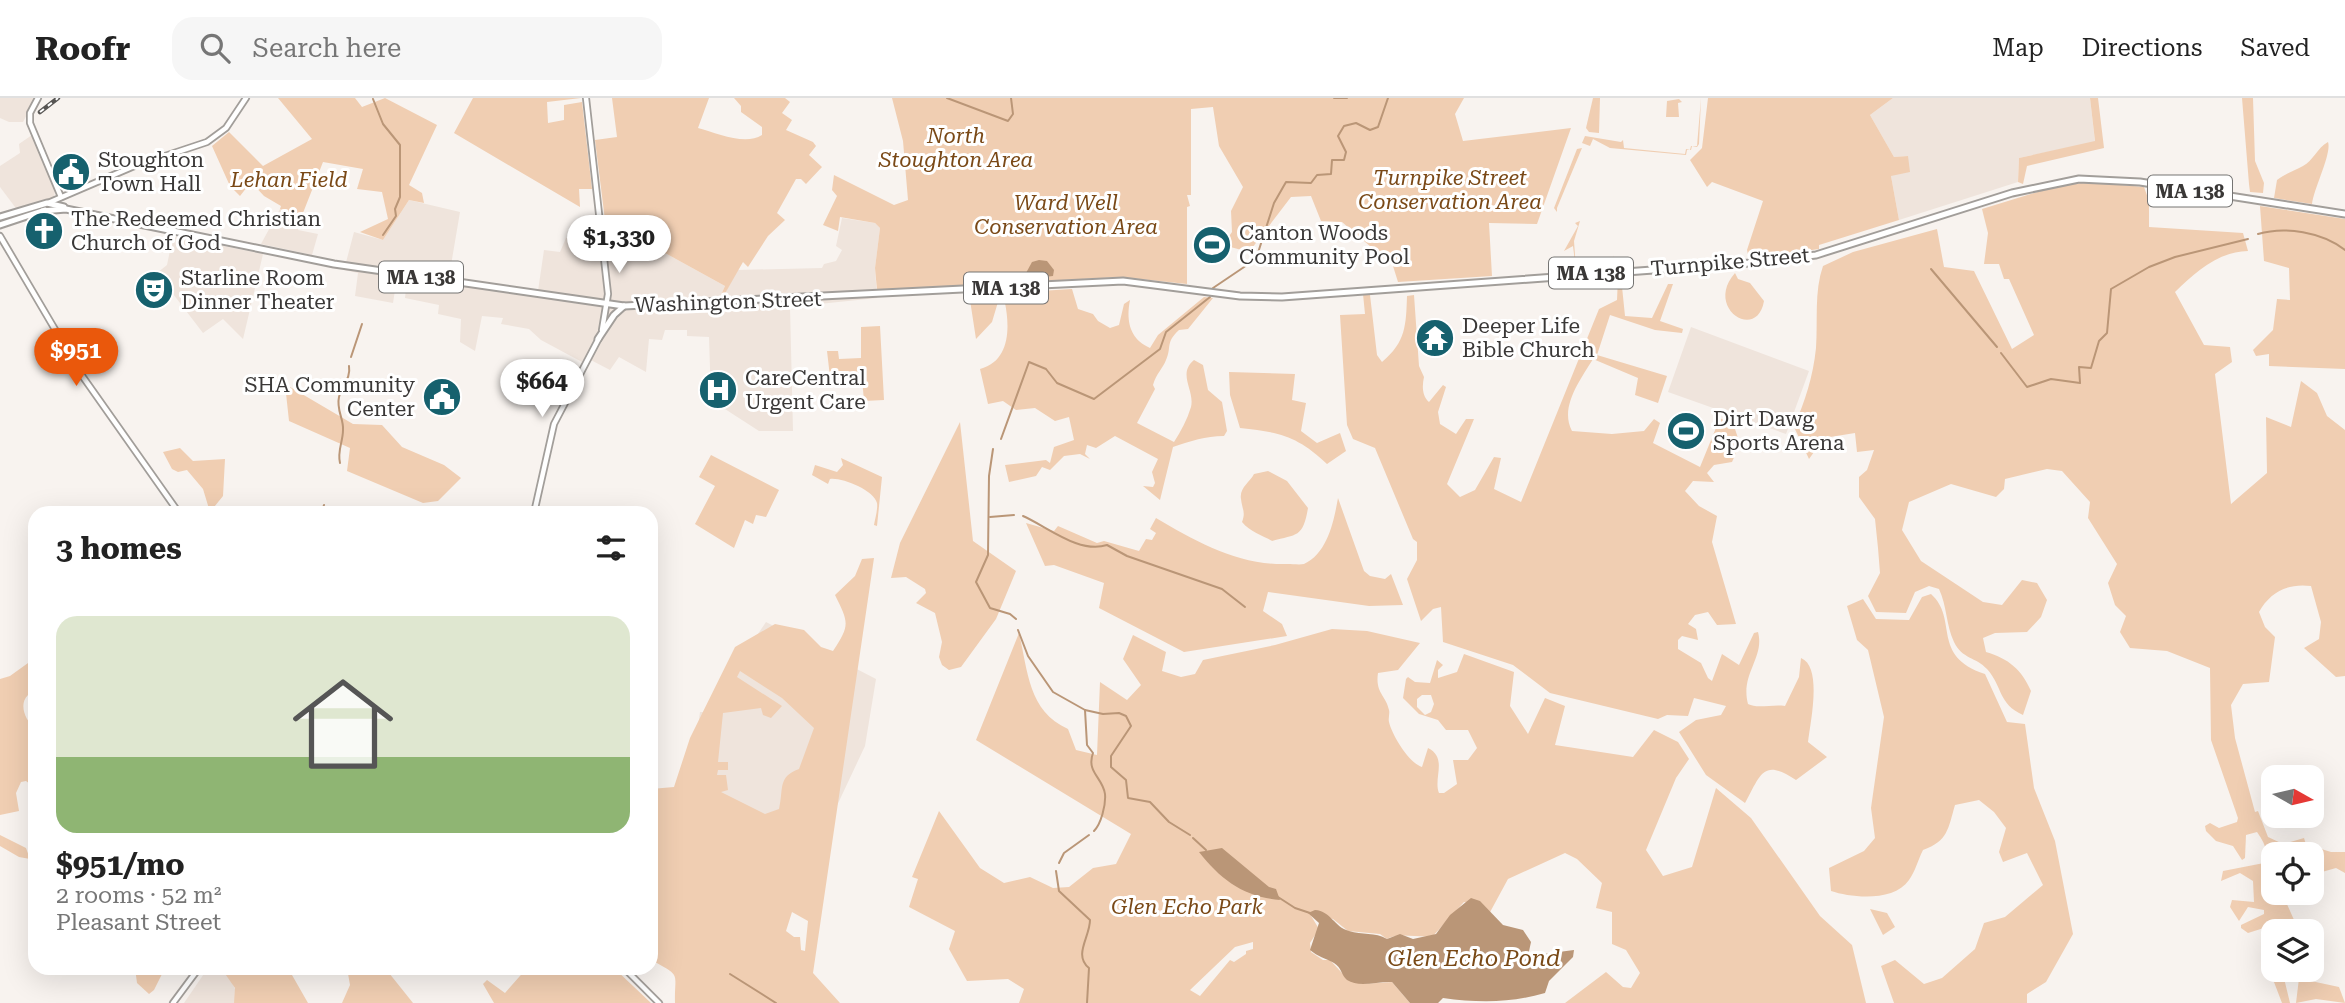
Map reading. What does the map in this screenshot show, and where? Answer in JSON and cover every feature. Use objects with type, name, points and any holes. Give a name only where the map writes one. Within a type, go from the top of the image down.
[{"type":"main road","points":[[38,98],[29,117],[61,197]]},
{"type":"main road","points":[[56,202],[61,197],[131,167],[208,142],[226,128],[246,98]]},
{"type":"main road","points":[[586,98],[608,305],[598,339]]},
{"type":"main road","name":"Turnpike Street","points":[[1187,289],[1240,296],[1282,297],[1784,260],[1816,255],[2020,191],[2079,178],[2140,182],[2345,215]]},
{"type":"main road","points":[[56,202],[57,189]]},
{"type":"main road","name":"Washington Street","points":[[2,219],[47,203],[56,202],[66,209]]},
{"type":"main road","name":"Washington Street","points":[[42,211],[56,202]]},
{"type":"main road","name":"Washington Street","points":[[2,219],[66,209],[334,264],[624,306],[1120,281],[1187,289]]},
{"type":"main road","points":[[0,236],[83,377],[174,506]]},
{"type":"main road","points":[[536,506],[554,424],[598,339],[624,306]]},
{"type":"main road","points":[[173,1003],[195,975]]},
{"type":"main road","points":[[631,975],[659,1003]]},
{"type":"shaded area","points":[[0,98],[36,98],[23,122],[9,122],[0,118]]},
{"type":"shaded area","points":[[1893,98],[2090,98],[2095,142],[2019,158],[2018,182],[1899,220],[1891,176],[1908,156],[1894,157],[1870,115]]},
{"type":"shaded area","points":[[32,135],[55,191],[54,198],[18,211],[0,187],[0,166],[20,153],[19,144]]},
{"type":"shaded area","points":[[409,200],[460,212],[449,277],[538,291],[544,250],[560,252],[566,238],[576,238],[580,256],[610,255],[605,220],[725,286],[720,297],[723,297],[737,270],[822,268],[824,264],[836,261],[842,250],[836,246],[842,218],[875,223],[880,228],[875,268],[877,298],[790,307],[793,431],[759,431],[711,400],[709,337],[687,336],[687,330],[665,330],[662,340],[649,339],[646,372],[619,357],[610,370],[585,357],[582,362],[541,340],[529,329],[501,324],[503,318],[482,316],[475,351],[460,342],[461,319],[438,314],[439,305],[405,298],[407,279],[397,277],[393,303],[355,296],[358,273],[344,270],[354,232],[383,240]]},
{"type":"shaded area","points":[[280,209],[301,218],[298,230],[318,234],[312,255],[261,244]]},
{"type":"shaded area","points":[[173,236],[263,254],[243,339],[223,319],[203,333],[157,273],[167,265]]},
{"type":"shaded area","points":[[1691,327],[1809,371],[1786,434],[1668,392]]},
{"type":"shaded area","points":[[766,622],[876,679],[865,746],[777,933],[684,830],[700,712],[705,712]]},
{"type":"shaded area","points":[[203,975],[228,975],[237,994],[234,1003],[184,1003]]},
{"type":"green space","name":"Lehan Field","points":[[278,98],[355,98],[362,107],[385,98],[437,125],[409,185],[422,193],[424,203],[409,200],[383,240],[360,232],[388,219],[382,192],[357,189],[363,169],[323,162],[301,218],[280,209],[281,206],[264,196],[251,182],[240,196],[230,186],[212,146],[229,132],[263,166],[312,139]]},
{"type":"green space","points":[[473,98],[581,98],[547,102],[548,123],[564,120],[564,105],[582,102],[592,189],[579,189],[580,207],[454,133]]},
{"type":"green space","points":[[612,98],[709,98],[698,128],[731,138],[748,139],[762,135],[762,127],[741,112],[741,106],[734,98],[785,98],[790,102],[782,113],[792,120],[786,130],[813,142],[816,146],[809,155],[822,167],[806,184],[801,179],[796,179],[777,213],[785,220],[768,236],[748,267],[743,262],[723,297],[720,297],[725,286],[605,220],[595,140],[617,137]]},
{"type":"green space","points":[[892,98],[1464,98],[1455,114],[1463,141],[1571,128],[1537,224],[1489,223],[1492,276],[1398,282],[1393,266],[1342,222],[1321,221],[1311,196],[1291,197],[1249,252],[1223,245],[1232,232],[1231,211],[1243,187],[1219,146],[1213,107],[1191,109],[1187,284],[1121,277],[877,290],[875,268],[880,228],[875,223],[840,217],[838,231],[823,225],[837,196],[832,190],[834,175],[894,205],[908,200],[903,141]]},
{"type":"green space","points":[[1593,98],[1600,98],[1599,133],[1589,132],[1586,128]]},
{"type":"green space","points":[[1701,98],[1699,144],[1697,147],[1692,146],[1697,146]]},
{"type":"green space","points":[[1708,98],[1893,98],[1870,115],[1894,157],[1908,156],[1910,172],[1891,176],[1899,220],[1819,245],[1819,249],[1749,259],[1747,250],[1763,201],[1712,182],[1707,187],[1690,160],[1702,148]]},
{"type":"green space","points":[[2090,98],[2098,98],[2104,148],[2027,166],[2023,184],[2018,182],[2019,158],[2095,141]]},
{"type":"green space","points":[[2242,98],[2253,98],[2255,161],[2264,183],[2263,193],[2250,192]]},
{"type":"green space","points":[[1679,99],[1682,102],[1678,103],[1679,117],[1666,117],[1667,101]]},
{"type":"green space","points":[[1585,136],[1621,142],[1623,140],[1624,148],[1685,154],[1686,149],[1690,150],[1687,150],[1686,155],[1610,148],[1593,139],[1590,146],[1582,143]]},
{"type":"green space","points":[[2328,142],[2329,147],[2312,204],[2274,198],[2277,180],[2306,164]]},
{"type":"green space","points":[[1582,148],[1557,212],[1554,208],[1577,149]]},
{"type":"green space","points":[[2088,182],[2144,187],[2149,201],[2149,227],[2243,233],[2248,251],[2217,259],[2175,292],[2204,345],[2230,347],[2232,362],[2215,374],[2231,504],[2267,473],[2266,417],[2291,427],[2301,381],[2317,393],[2327,416],[2345,430],[2345,676],[2336,677],[2304,648],[2319,639],[2321,622],[2311,586],[2280,590],[2263,605],[2259,612],[2265,627],[2275,637],[2269,682],[2243,684],[2231,705],[2235,738],[2255,812],[2258,811],[2261,828],[2265,828],[2268,837],[2279,842],[2263,842],[2257,832],[2246,835],[2245,858],[2242,860],[2233,846],[2216,841],[2206,831],[2205,826],[2210,823],[2219,828],[2237,822],[2238,818],[2211,740],[2210,668],[2167,651],[2130,648],[2120,632],[2126,616],[2115,605],[2108,583],[2117,564],[2088,518],[2090,502],[2062,471],[2047,469],[2005,479],[2004,489],[1996,497],[1951,484],[1909,502],[1902,530],[1921,561],[1983,602],[2002,605],[2022,580],[2037,583],[2047,600],[2041,617],[2027,632],[1995,633],[1983,638],[1986,652],[2013,666],[2027,683],[2031,691],[2023,715],[2009,706],[1987,669],[1957,648],[1951,636],[1939,589],[1929,586],[1915,592],[1906,613],[1876,612],[1868,596],[1880,573],[1875,519],[1859,497],[1859,477],[1867,470],[1874,450],[1857,452],[1855,433],[1824,438],[1809,459],[1794,427],[1813,369],[1817,296],[1823,266],[1853,252],[1937,229],[1944,267],[1974,271],[2012,349],[2034,335],[2009,279],[2004,279],[1999,264],[1984,264],[1988,233],[1982,209],[2057,186]]},
{"type":"green space","points":[[2260,206],[2345,219],[2345,369],[2269,366],[2269,354],[2256,356],[2253,350],[2273,330],[2277,299],[2290,300],[2289,268],[2264,261]]},
{"type":"green space","points":[[1580,221],[1574,241],[1576,269],[1594,268],[1595,264],[1597,268],[1613,266],[1614,255],[1614,268],[1576,270],[1573,246],[1564,251],[1578,226],[1575,223]]},
{"type":"green space","points":[[1735,273],[1738,279],[1750,283],[1764,301],[1759,313],[1752,319],[1735,316],[1725,298],[1727,286]]},
{"type":"green space","points":[[1618,277],[1621,277],[1625,316],[1652,318],[1668,284],[1673,284],[1660,321],[1683,329],[1682,333],[1655,330],[1610,315],[1597,355],[1667,376],[1658,403],[1635,395],[1638,378],[1593,359],[1570,403],[1568,412],[1572,431],[1612,434],[1644,431],[1654,419],[1660,423],[1653,443],[1700,467],[1720,418],[1734,426],[1740,444],[1732,462],[1714,465],[1707,473],[1714,482],[1693,481],[1685,491],[1699,506],[1717,516],[1712,542],[1736,624],[1717,625],[1708,612],[1695,615],[1688,624],[1696,629],[1698,640],[1682,636],[1678,640],[1678,649],[1701,663],[1712,681],[1722,654],[1739,665],[1754,633],[1758,632],[1758,650],[1746,693],[1748,704],[1752,705],[1785,706],[1799,677],[1801,658],[1808,663],[1812,672],[1814,696],[1808,742],[1827,757],[1796,780],[1776,770],[1764,772],[1745,803],[1706,775],[1679,732],[1696,720],[1721,715],[1726,706],[1694,698],[1688,716],[1667,715],[1658,719],[1550,693],[1513,665],[1443,642],[1441,607],[1433,609],[1421,621],[1407,579],[1417,560],[1417,542],[1413,539],[1375,448],[1353,439],[1347,425],[1340,315],[1365,314],[1363,294],[1370,295],[1377,355],[1382,362],[1400,340],[1405,324],[1407,296],[1414,295],[1419,366],[1424,377],[1425,397],[1429,402],[1443,385],[1446,387],[1438,412],[1440,424],[1456,434],[1466,419],[1474,419],[1447,484],[1460,497],[1475,490],[1494,457],[1501,458],[1494,489],[1521,502],[1599,309],[1617,300]]},
{"type":"green space","points":[[1072,289],[1078,309],[1093,314],[1098,321],[1110,328],[1119,325],[1124,304],[1130,300],[1128,315],[1133,334],[1150,348],[1158,335],[1204,297],[1213,298],[1188,329],[1179,330],[1172,338],[1168,356],[1154,381],[1155,389],[1137,423],[1174,442],[1191,407],[1187,371],[1194,360],[1203,365],[1208,390],[1222,402],[1227,431],[1224,436],[1204,438],[1173,447],[1160,500],[1143,486],[1153,487],[1155,483],[1152,472],[1158,459],[1115,436],[1096,448],[1087,445],[1085,454],[1090,459],[1080,454],[1064,456],[1050,470],[1042,467],[1036,476],[1009,482],[1005,465],[1046,460],[1050,463],[1054,447],[1074,440],[1069,417],[1055,421],[1035,408],[1016,410],[1003,401],[988,404],[980,369],[997,359],[1006,342],[1005,303],[998,302],[992,322],[976,339],[970,300],[976,295]]},
{"type":"green space","points":[[880,326],[884,400],[864,401],[862,378],[830,377],[827,351],[838,351],[839,359],[861,358],[861,327]]},
{"type":"green space","points":[[1229,372],[1295,374],[1292,400],[1306,403],[1301,431],[1317,443],[1340,433],[1346,451],[1327,464],[1297,441],[1266,431],[1240,428],[1230,395]]},
{"type":"green space","points":[[285,384],[353,424],[382,425],[402,447],[444,465],[461,478],[438,501],[423,503],[347,471],[350,448],[289,421]]},
{"type":"green space","points":[[960,422],[973,541],[1016,571],[996,619],[961,667],[949,670],[942,665],[939,657],[942,642],[935,613],[916,603],[926,593],[925,589],[906,577],[891,578],[900,543]]},
{"type":"green space","points":[[180,448],[193,461],[225,459],[223,496],[215,506],[208,506],[203,489],[187,470],[178,472],[172,469],[163,452]]},
{"type":"green space","points":[[711,455],[779,490],[766,517],[756,515],[753,524],[745,520],[734,548],[695,524],[715,486],[699,477]]},
{"type":"green space","points":[[841,458],[882,477],[877,526],[874,525],[877,503],[870,493],[849,482],[830,479],[828,484],[812,475],[815,465],[837,472],[843,465]]},
{"type":"green space","points":[[1268,471],[1287,481],[1308,508],[1304,525],[1298,533],[1272,541],[1252,531],[1242,522],[1243,488],[1254,474]]},
{"type":"green space","points":[[1338,498],[1364,571],[1370,576],[1385,579],[1391,574],[1403,605],[1369,606],[1268,592],[1263,611],[1282,624],[1287,636],[1184,652],[1099,608],[1104,583],[1054,565],[1045,566],[1026,523],[1054,531],[1058,526],[1097,543],[1104,541],[1139,551],[1146,539],[1152,540],[1156,533],[1150,529],[1156,518],[1203,544],[1236,557],[1270,564],[1304,564],[1319,552],[1324,544],[1332,526]]},
{"type":"green space","points":[[874,558],[813,973],[840,1003],[675,1003],[675,976],[658,964],[658,788],[674,787],[690,738],[735,647],[775,624],[804,630],[821,647],[833,651],[846,624],[835,595],[855,576],[862,559]],"holes":[[[740,671],[782,698],[814,728],[799,769],[784,780],[779,809],[765,814],[721,792],[728,790],[726,775],[717,775],[718,770],[728,770],[728,762],[718,762],[723,713],[761,708],[763,715],[771,718],[782,706],[737,677]],[[792,912],[808,921],[805,951],[801,950],[800,937],[794,937],[786,931]]]},
{"type":"green space","points":[[1931,594],[1944,615],[1951,647],[1957,657],[1985,674],[2007,722],[2025,724],[2034,788],[2055,841],[2073,934],[2046,982],[2027,994],[2027,1003],[1894,1003],[1881,966],[1895,960],[1924,984],[1942,978],[1975,949],[1984,923],[2005,917],[2043,885],[2027,853],[2003,862],[1999,852],[2006,828],[1994,812],[1979,800],[1955,805],[1946,833],[1938,843],[1923,850],[1911,877],[1902,887],[1883,895],[1872,896],[1831,891],[1829,868],[1864,851],[1875,838],[1871,808],[1884,717],[1868,650],[1857,640],[1847,606],[1863,599],[1876,619],[1909,620],[1922,597]]},
{"type":"green space","name":"Glen Echo Park","points":[[1332,629],[1367,631],[1420,643],[1398,670],[1378,673],[1377,680],[1379,690],[1388,705],[1391,728],[1407,754],[1422,767],[1428,748],[1437,757],[1439,793],[1444,793],[1457,784],[1453,760],[1468,760],[1477,748],[1468,730],[1446,730],[1438,720],[1419,714],[1403,698],[1406,679],[1408,677],[1415,682],[1430,683],[1437,660],[1443,665],[1438,670],[1438,678],[1457,672],[1464,654],[1514,672],[1510,706],[1528,734],[1545,698],[1565,706],[1555,745],[1633,757],[1654,730],[1678,742],[1689,759],[1676,778],[1646,850],[1663,876],[1692,867],[1716,788],[1751,818],[1820,916],[1852,945],[1866,1003],[1565,1003],[1606,972],[1623,987],[1631,988],[1640,973],[1626,950],[1612,944],[1612,912],[1596,908],[1602,883],[1577,859],[1565,853],[1508,879],[1489,914],[1483,907],[1464,902],[1433,936],[1397,936],[1387,939],[1380,934],[1348,931],[1333,919],[1310,914],[1319,929],[1310,943],[1311,952],[1323,960],[1330,960],[1342,973],[1362,984],[1392,982],[1410,1003],[1019,1003],[1024,989],[1008,979],[967,981],[949,949],[955,931],[909,907],[918,879],[912,877],[939,811],[980,868],[1004,883],[1030,877],[1053,888],[1069,887],[1093,868],[1116,864],[1131,834],[976,740],[1019,633],[1037,701],[1045,712],[1068,729],[1076,750],[1097,755],[1100,682],[1127,700],[1141,685],[1123,659],[1133,635],[1166,652],[1162,671],[1181,677],[1195,674],[1203,660],[1275,645]],"holes":[[[1422,695],[1431,695],[1434,704],[1431,712],[1425,715],[1417,707],[1417,699]],[[1253,942],[1253,949],[1246,951],[1246,954],[1234,962],[1230,960],[1200,996],[1190,990],[1235,947]]]},
{"type":"green space","points":[[28,663],[28,695],[23,708],[28,720],[28,783],[21,782],[16,793],[19,811],[0,815],[0,679],[10,676]]},
{"type":"green space","points":[[0,835],[26,848],[28,859],[19,857],[0,846]]},
{"type":"green space","points":[[2324,850],[2345,852],[2345,873],[2336,868],[2324,871]]},
{"type":"green space","points":[[2261,864],[2261,905],[2287,905],[2294,919],[2261,919],[2261,929],[2248,933],[2241,925],[2264,914],[2264,910],[2248,907],[2239,921],[2230,907],[2232,900],[2254,902],[2253,881],[2240,873],[2221,881],[2223,871]]},
{"type":"green space","points":[[1870,909],[1887,913],[1895,927],[1883,935]]},
{"type":"green space","points":[[136,975],[162,975],[149,994],[137,983]]},
{"type":"green space","points":[[226,975],[292,975],[308,1003],[234,1003],[235,988]]},
{"type":"green space","points":[[348,975],[391,975],[413,1003],[342,1003],[350,985]]},
{"type":"green space","points":[[521,975],[621,975],[651,1003],[494,1003],[483,984],[487,980],[505,993]]},
{"type":"green space","points":[[2274,982],[2285,982],[2290,1003],[2282,1003]]},
{"type":"green space","points":[[2299,982],[2316,982],[2339,987],[2345,1003],[2316,999],[2296,1003]]},
{"type":"water","points":[[1047,261],[1054,270],[1053,276],[1027,279],[1026,273],[1032,262]]},
{"type":"water","points":[[1222,848],[1269,887],[1276,889],[1280,900],[1244,891],[1225,879],[1199,852]]},
{"type":"water","name":"Glen Echo Pond","points":[[1471,898],[1480,901],[1503,925],[1523,930],[1531,942],[1528,956],[1574,950],[1573,957],[1549,981],[1545,993],[1507,1000],[1469,1001],[1443,998],[1438,1003],[1410,1003],[1392,982],[1352,982],[1345,978],[1337,965],[1310,950],[1319,923],[1308,913],[1315,910],[1325,913],[1349,931],[1387,939],[1400,934],[1413,939],[1436,934],[1450,915]]},
{"type":"waterway","points":[[947,98],[1008,121],[1013,114],[1011,98]]},
{"type":"waterway","points":[[1334,98],[1347,98]]},
{"type":"waterway","points":[[1213,288],[1256,259],[1274,203],[1286,182],[1311,183],[1317,175],[1331,174],[1332,160],[1344,160],[1346,152],[1338,136],[1344,126],[1356,123],[1370,130],[1378,127],[1388,98]]},
{"type":"waterway","points":[[373,99],[383,124],[400,145],[400,197],[395,209],[396,216],[383,235]]},
{"type":"waterway","points":[[2258,234],[2303,232],[2326,239],[2345,250]]},
{"type":"waterway","points":[[2001,353],[2027,387],[2051,379],[2080,383],[2079,367],[2091,368],[2099,341],[2107,333],[2111,289],[2149,267],[2175,257],[2248,239]]},
{"type":"waterway","points":[[1931,269],[1997,347]]},
{"type":"waterway","points":[[1001,439],[1029,362],[1046,369],[1057,383],[1094,399],[1160,349],[1166,332],[1210,297]]},
{"type":"waterway","points":[[351,357],[362,324]]},
{"type":"waterway","points":[[340,463],[343,426],[338,402],[349,375],[349,366]]},
{"type":"waterway","points":[[993,449],[989,476],[988,555],[976,582],[990,608],[1010,614],[1016,619]]},
{"type":"waterway","points":[[990,517],[1014,515]]},
{"type":"waterway","points":[[1023,516],[1075,543],[1096,547],[1107,545],[1127,556],[1222,589],[1245,607]]},
{"type":"waterway","points":[[1018,630],[1028,656],[1053,692],[1085,710],[1126,716],[1131,726],[1111,756],[1111,767],[1126,780],[1128,798],[1150,802],[1169,822],[1190,835]]},
{"type":"waterway","points":[[1085,710],[1087,745],[1093,753],[1093,770],[1105,794],[1102,814],[1094,831]]},
{"type":"waterway","points":[[1059,863],[1064,853],[1089,835]]},
{"type":"waterway","points":[[1193,838],[1206,850]]},
{"type":"waterway","points":[[1056,871],[1059,891],[1090,920],[1082,952],[1084,963],[1089,968],[1087,1003]]},
{"type":"waterway","points":[[1278,897],[1295,908],[1310,913]]},
{"type":"waterway","points":[[730,974],[776,1003]]},
{"type":"railway","points":[[40,112],[58,98]]},
{"type":"place","name":"Stoughton Town Hall","points":[[71,172]]},
{"type":"place","name":"The Redeemed Christian Church of God","points":[[44,231]]},
{"type":"place","name":"Canton Woods Community Pool","points":[[1212,245]]},
{"type":"place","name":"Starline Room Dinner Theater","points":[[154,290]]},
{"type":"place","name":"Deeper Life Bible Church","points":[[1435,338]]},
{"type":"place","name":"CareCentral Urgent Care","points":[[718,390]]},
{"type":"place","name":"SHA Community Center","points":[[442,397]]},
{"type":"place","name":"Dirt Dawg Sports Arena","points":[[1686,431]]},
{"type":"park label","name":"North Stoughton Area","points":[[956,148]]},
{"type":"park label","name":"Turnpike Street Conservation Area","points":[[1450,190]]},
{"type":"park label","name":"Ward Well Conservation Area","points":[[1066,215]]}]
